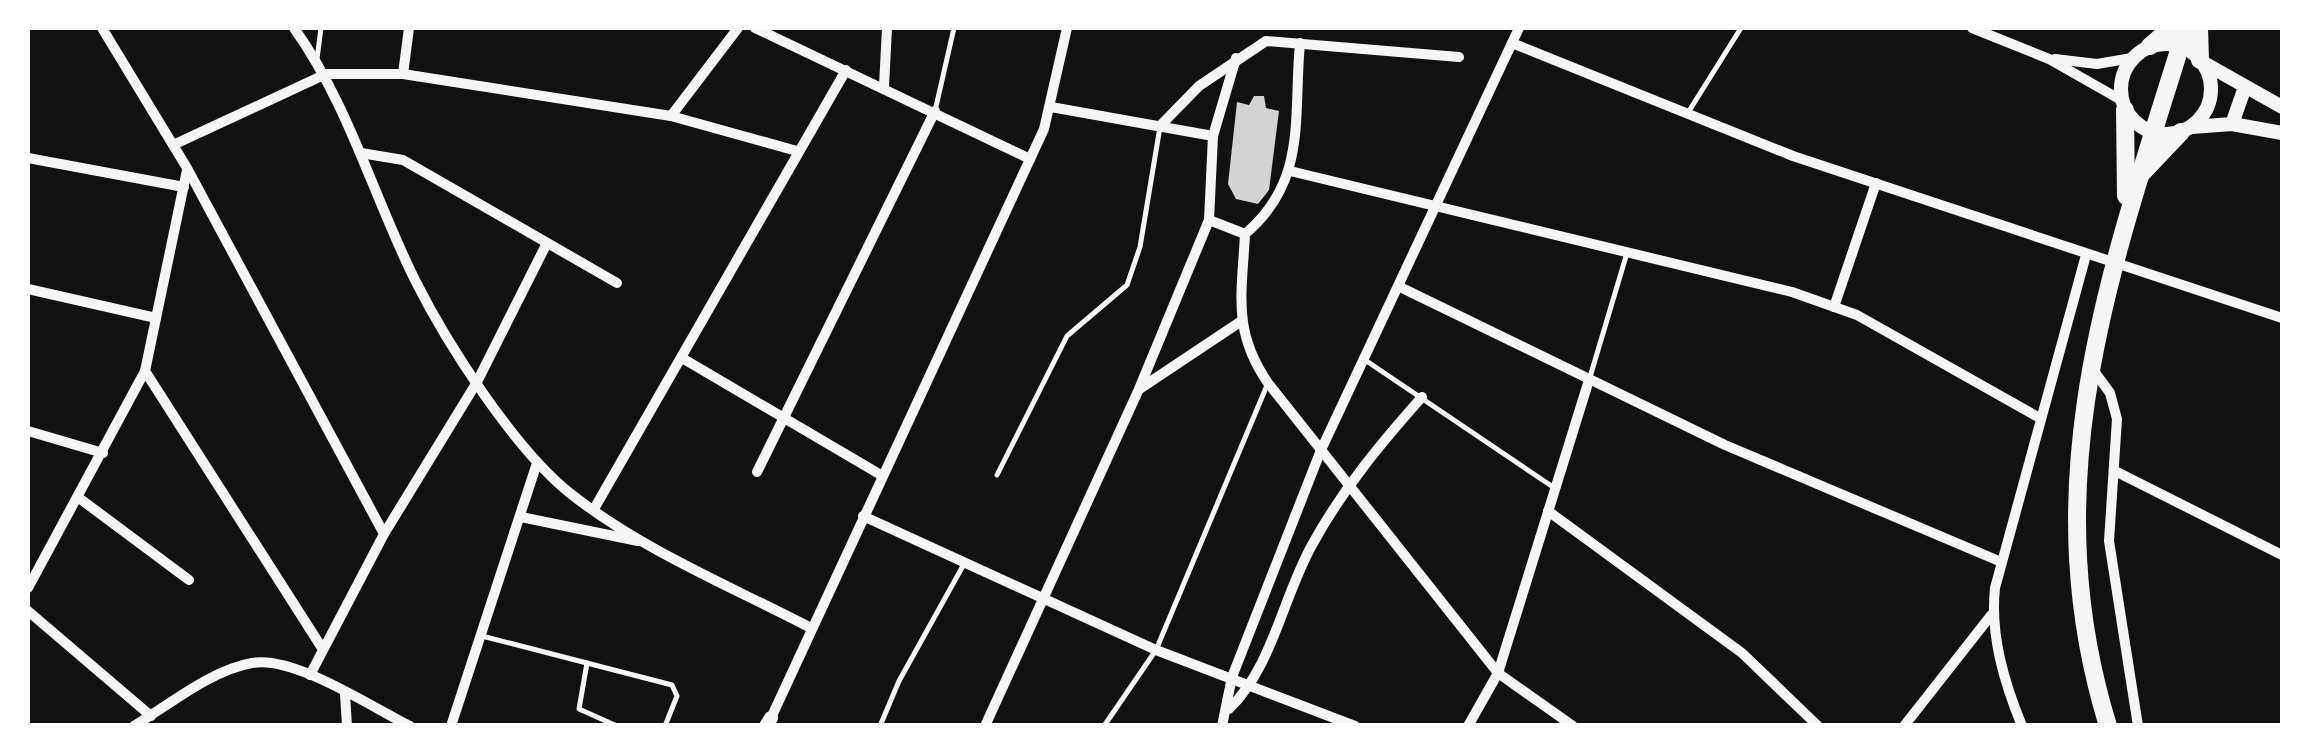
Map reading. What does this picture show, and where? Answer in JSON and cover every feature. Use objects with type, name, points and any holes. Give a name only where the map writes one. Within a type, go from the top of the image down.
[{"type":"highway","points":[[2150,46],[2170,28]]},
{"type":"highway","points":[[2108,726],[2087,630],[2076,513],[2090,366],[2111,265],[2186,28]]},
{"type":"highway","points":[[2199,28],[2202,61]]},
{"type":"highway","points":[[2123,105],[2127,212]]},
{"type":"highway","points":[[2136,181],[2186,130]]},
{"type":"street","points":[[102,28],[187,168],[384,534]]},
{"type":"street","points":[[294,28],[326,74],[413,276],[478,382],[538,463],[594,509],[643,542],[810,627]]},
{"type":"street","points":[[403,74],[409,28]]},
{"type":"street","points":[[671,116],[738,28]]},
{"type":"street","points":[[756,28],[884,86],[1030,160]]},
{"type":"street","points":[[884,86],[887,28]]},
{"type":"street","points":[[770,723],[810,627],[1030,160],[1051,106],[1067,28]]},
{"type":"street","points":[[1266,41],[1267,28]]},
{"type":"street","points":[[1222,726],[1232,677],[1321,450],[1519,28]]},
{"type":"street","points":[[1972,28],[2048,59],[2123,105],[2151,132],[2232,124],[2282,133]]},
{"type":"street","points":[[1161,125],[1236,57],[1266,41],[1459,57]]},
{"type":"street","points":[[1300,43],[1290,171],[1272,210],[1246,234],[1240,322],[1244,344],[1268,383],[1498,673],[1573,726]]},
{"type":"street","points":[[1512,43],[1793,156],[2111,265],[2282,318]]},
{"type":"street","points":[[2048,59],[2097,64],[2132,58],[2150,46],[2180,46],[2282,107]]},
{"type":"street","points":[[985,726],[1139,390],[1209,220],[1213,136],[1236,57]]},
{"type":"street","points":[[2123,105],[2121,78],[2132,58]]},
{"type":"street","points":[[2186,130],[2210,101],[2210,79],[2202,61]]},
{"type":"street","points":[[594,509],[846,70]]},
{"type":"street","points":[[173,145],[326,74],[403,74],[671,116],[797,152]]},
{"type":"street","points":[[2232,124],[2245,88]]},
{"type":"street","points":[[1051,106],[1213,136]]},
{"type":"street","points":[[757,472],[935,111]]},
{"type":"street","points":[[362,153],[404,160],[618,283]]},
{"type":"street","points":[[28,158],[184,187]]},
{"type":"street","points":[[28,588],[145,371],[187,168]]},
{"type":"street","points":[[1290,171],[1628,250],[1834,307],[1884,329],[2038,417]]},
{"type":"street","points":[[1834,307],[1876,184]]},
{"type":"street","points":[[1209,220],[1246,234]]},
{"type":"street","points":[[310,675],[384,534],[478,382],[547,243]]},
{"type":"street","points":[[2022,726],[2007,683],[1992,614],[1999,561],[2086,255]]},
{"type":"street","points":[[1400,287],[1725,445],[1999,561]]},
{"type":"street","points":[[28,289],[156,318]]},
{"type":"street","points":[[1139,390],[1240,322]]},
{"type":"street","points":[[682,358],[882,475]]},
{"type":"street","points":[[2090,366],[2114,406],[2115,471],[2108,540],[2138,726]]},
{"type":"street","points":[[145,371],[322,648]]},
{"type":"street","points":[[1468,726],[1498,673],[1589,380]]},
{"type":"street","points":[[1228,710],[1252,686],[1303,563],[1349,484],[1422,397]]},
{"type":"street","points":[[28,432],[102,453]]},
{"type":"street","points":[[452,726],[538,463]]},
{"type":"street","points":[[2115,471],[2282,555]]},
{"type":"street","points":[[79,498],[188,580]]},
{"type":"street","points":[[1548,512],[1742,653],[1818,726]]},
{"type":"street","points":[[863,516],[1156,650],[1354,726]]},
{"type":"street","points":[[522,517],[643,542]]},
{"type":"street","points":[[28,611],[150,716]]},
{"type":"street","points":[[1904,726],[1992,614]]},
{"type":"street","points":[[134,726],[255,662],[310,675],[410,726]]},
{"type":"street","points":[[345,694],[347,726]]},
{"type":"lane","points":[[317,60],[320,28]]},
{"type":"lane","points":[[935,111],[954,28]]},
{"type":"lane","points":[[1689,112],[1741,28]]},
{"type":"lane","points":[[997,475],[1059,348],[1076,326],[1127,285],[1140,247],[1161,125]]},
{"type":"lane","points":[[1589,380],[1628,250]]},
{"type":"lane","points":[[1365,360],[1556,488]]},
{"type":"lane","points":[[1104,726],[1156,650],[1268,383]]},
{"type":"lane","points":[[880,726],[908,664],[964,564]]},
{"type":"lane","points":[[482,636],[672,685],[677,696],[664,726]]},
{"type":"lane","points":[[588,664],[579,709],[617,726]]},
{"type":"building","points":[[1254,96],[1264,96],[1266,108],[1279,111],[1269,190],[1258,204],[1236,199],[1228,184],[1237,102],[1249,105]]}]
